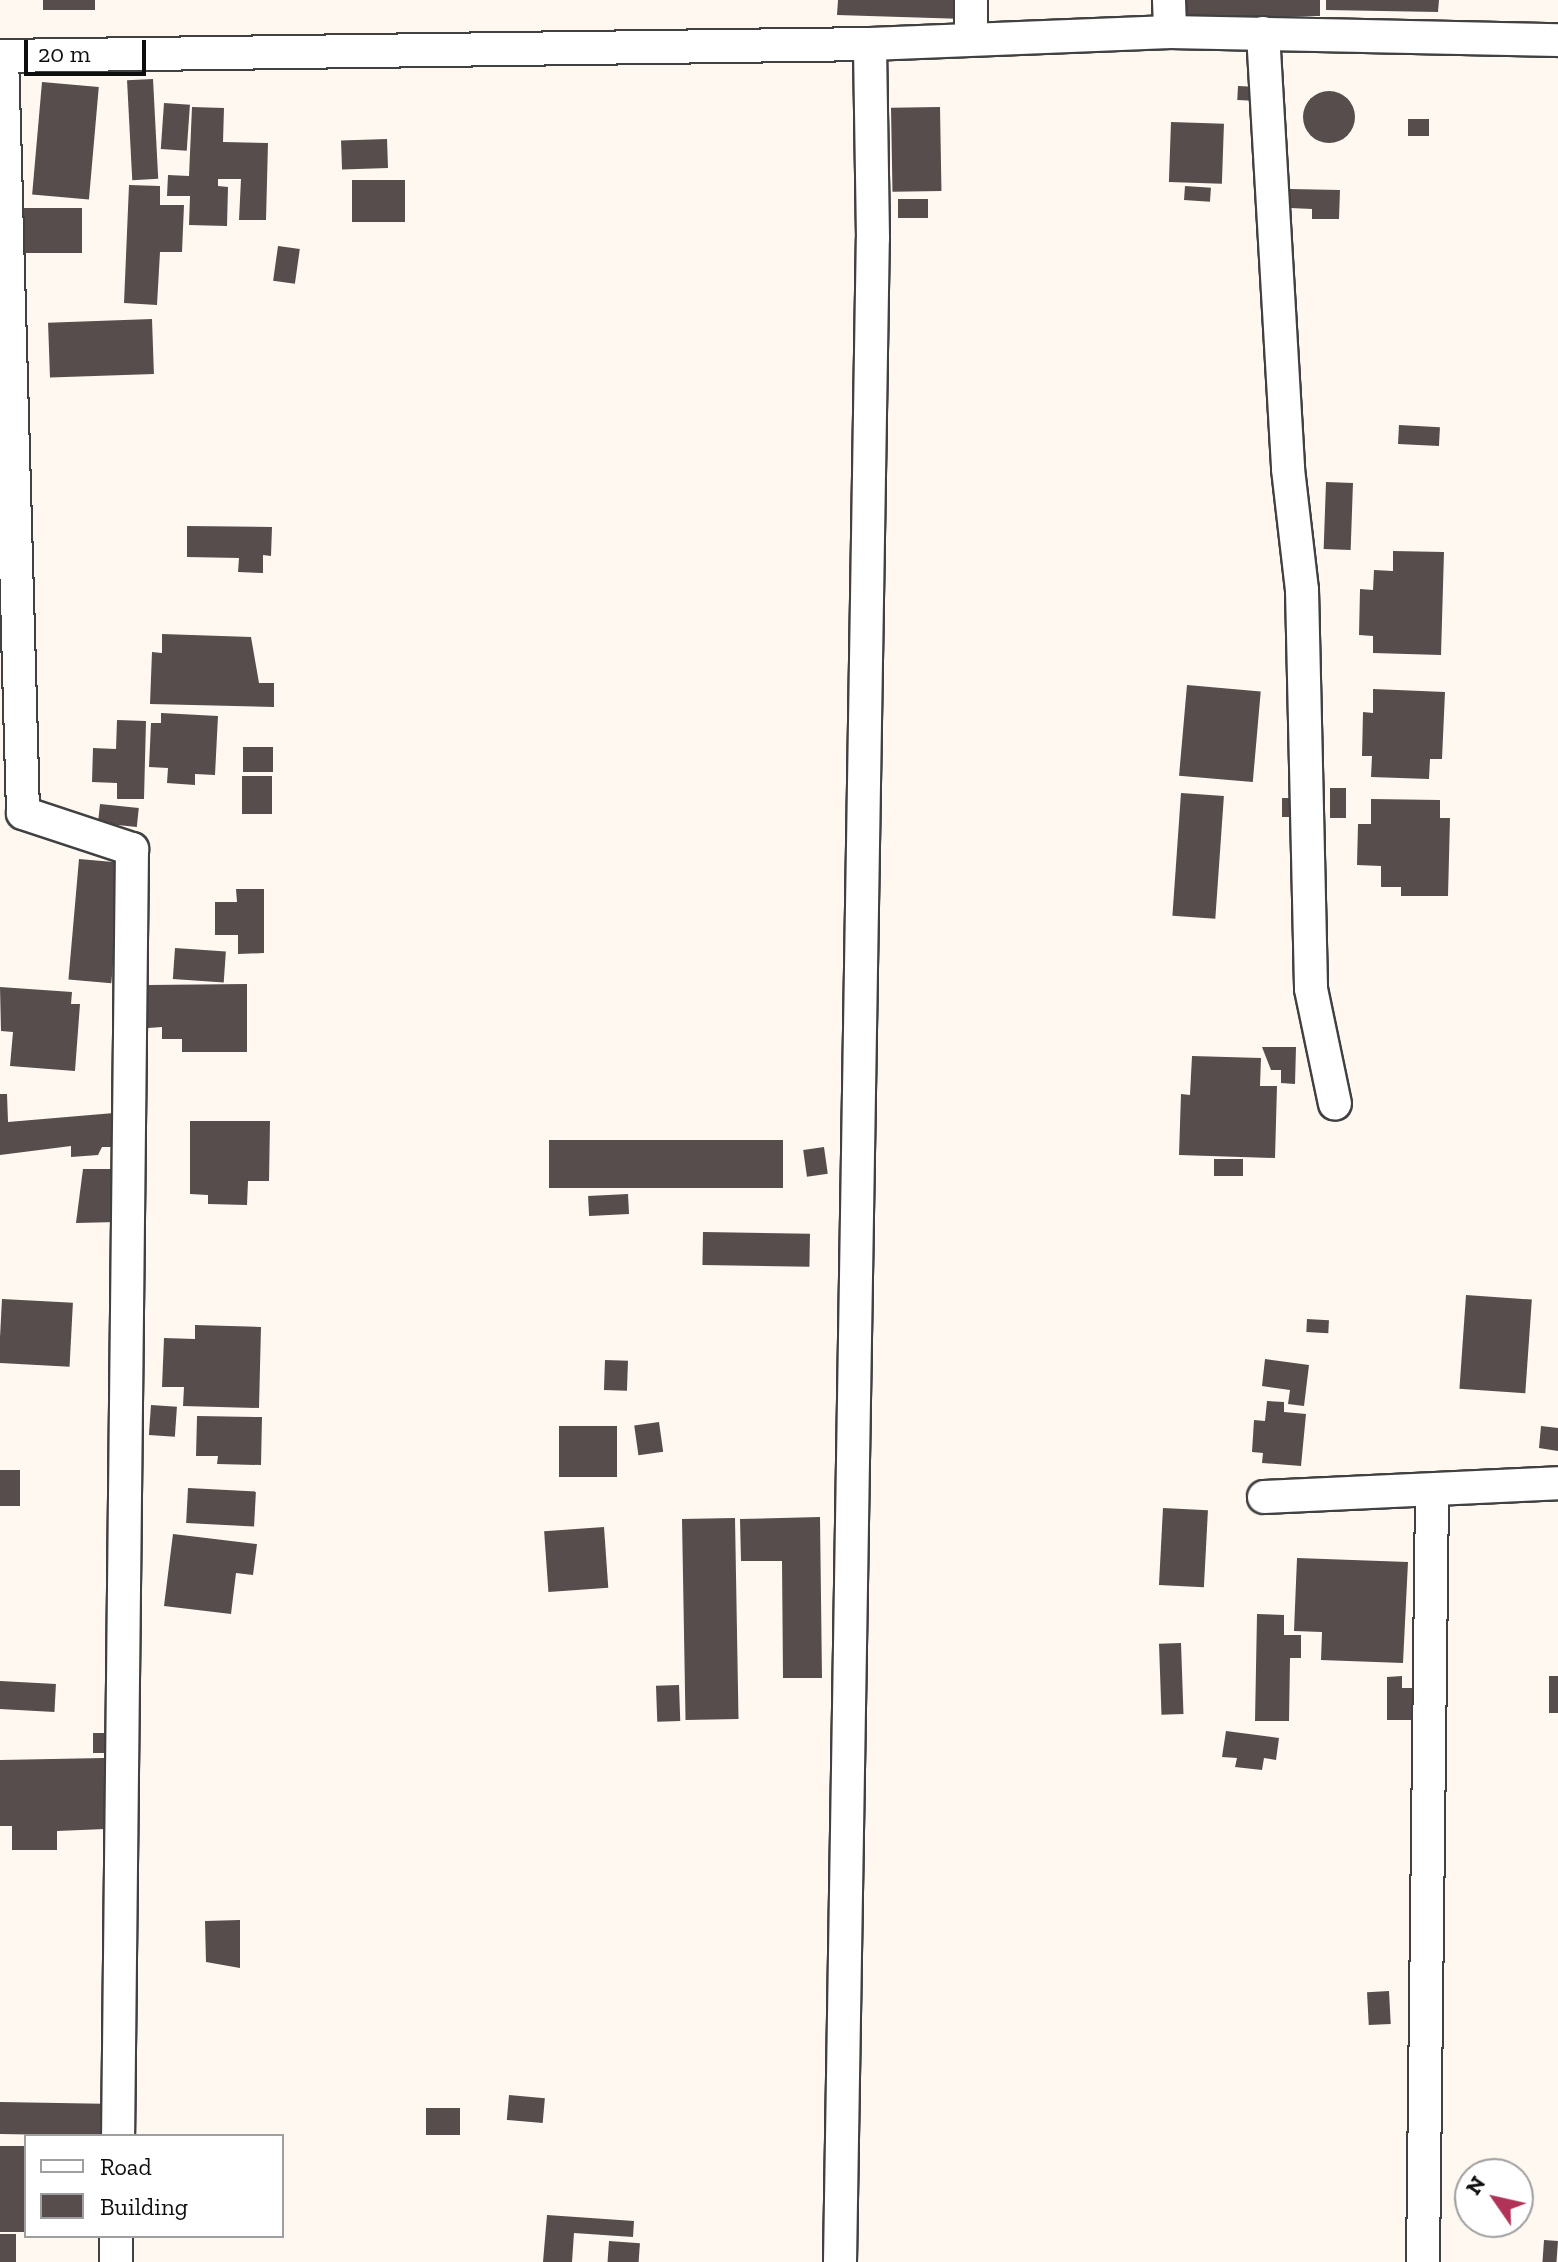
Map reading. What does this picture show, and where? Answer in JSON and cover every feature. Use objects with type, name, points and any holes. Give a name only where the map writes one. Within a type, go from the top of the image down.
[{"type":"street","points":[[971,0],[971,37]]},
{"type":"street","points":[[1169,0],[1170,32]]},
{"type":"street","points":[[118,2134],[132,849],[23,813],[1,56],[870,44],[971,37],[1170,32],[1558,40]]},
{"type":"street","points":[[1263,33],[1288,469],[1302,590],[1311,989],[1335,1104]]},
{"type":"street","points":[[840,2262],[870,459],[870,44]]},
{"type":"street","points":[[1264,1497],[1432,1492],[1558,1483]]},
{"type":"street","points":[[1423,2262],[1432,1492]]},
{"type":"street","points":[[116,2238],[116,2262]]},
{"type":"building","points":[[43,0],[95,0],[95,10],[43,10]]},
{"type":"building","points":[[838,0],[966,0],[965,19],[837,15]]},
{"type":"building","points":[[1175,0],[1320,0],[1320,16],[1175,16]]},
{"type":"building","points":[[1326,0],[1439,0],[1438,12],[1326,10]]},
{"type":"building","points":[[153,79],[158,179],[132,180],[127,80]]},
{"type":"building","points":[[42,82],[99,87],[89,200],[32,195]]},
{"type":"building","points":[[1238,86],[1259,87],[1258,101],[1237,100]]},
{"type":"building","points":[[1329,91],[1347,99],[1355,117],[1347,135],[1329,143],[1311,135],[1303,117],[1311,99]]},
{"type":"building","points":[[164,103],[190,105],[187,151],[161,149]]},
{"type":"building","points":[[192,107],[224,108],[223,142],[268,143],[266,220],[239,220],[241,179],[218,179],[218,186],[228,187],[227,226],[189,225],[190,196],[167,196],[168,175],[189,176]]},
{"type":"building","points":[[940,107],[941,191],[892,192],[891,108]]},
{"type":"building","points":[[1408,119],[1429,119],[1429,136],[1408,136]]},
{"type":"building","points":[[1171,122],[1224,124],[1222,184],[1169,182]]},
{"type":"building","points":[[387,139],[388,168],[342,170],[341,141]]},
{"type":"building","points":[[352,180],[405,180],[405,222],[352,222]]},
{"type":"building","points":[[129,185],[160,186],[160,205],[184,205],[182,252],[160,252],[157,305],[124,303]]},
{"type":"building","points":[[1185,186],[1211,188],[1210,202],[1184,200]]},
{"type":"building","points":[[1290,189],[1340,190],[1339,219],[1312,219],[1312,209],[1290,208]]},
{"type":"building","points":[[898,199],[928,199],[928,218],[898,218]]},
{"type":"building","points":[[23,208],[82,208],[82,253],[23,253]]},
{"type":"building","points":[[278,246],[300,249],[295,284],[273,281]]},
{"type":"building","points":[[152,319],[154,374],[50,378],[48,323]]},
{"type":"building","points":[[1399,425],[1440,427],[1439,446],[1398,444]]},
{"type":"building","points":[[1326,482],[1353,483],[1351,550],[1324,549]]},
{"type":"building","points":[[187,526],[272,527],[271,556],[263,555],[263,573],[238,572],[239,558],[187,557]]},
{"type":"building","points":[[1393,551],[1444,552],[1441,655],[1373,653],[1373,636],[1359,635],[1360,589],[1373,590],[1374,570],[1393,571]]},
{"type":"building","points":[[162,634],[251,637],[259,683],[274,683],[274,707],[150,704],[152,652],[162,653]]},
{"type":"building","points":[[1187,685],[1261,691],[1253,782],[1179,776]]},
{"type":"building","points":[[1373,689],[1445,692],[1442,759],[1430,759],[1429,779],[1371,777],[1372,756],[1362,756],[1363,712],[1373,713]]},
{"type":"building","points":[[161,713],[218,716],[215,775],[195,774],[195,785],[167,783],[168,768],[149,767],[151,723],[161,723]]},
{"type":"building","points":[[117,720],[146,721],[144,799],[117,799],[117,783],[92,782],[93,748],[116,749]]},
{"type":"building","points":[[243,747],[273,747],[273,772],[243,772]]},
{"type":"building","points":[[242,776],[272,776],[272,814],[242,814]]},
{"type":"building","points":[[1330,788],[1346,788],[1346,818],[1330,818]]},
{"type":"building","points":[[1181,793],[1224,796],[1215,919],[1172,916]]},
{"type":"building","points":[[1282,798],[1296,798],[1296,817],[1282,817]]},
{"type":"building","points":[[1371,799],[1440,800],[1440,818],[1450,818],[1448,896],[1401,896],[1401,887],[1381,887],[1381,866],[1357,865],[1358,824],[1371,824]]},
{"type":"building","points":[[100,804],[139,808],[137,827],[98,823]]},
{"type":"building","points":[[79,859],[122,863],[111,983],[68,980]]},
{"type":"building","points":[[236,889],[264,889],[264,953],[238,954],[238,935],[215,935],[215,902],[237,902]]},
{"type":"building","points":[[175,948],[226,952],[224,982],[173,979]]},
{"type":"building","points":[[247,984],[247,1052],[182,1052],[182,1039],[162,1039],[162,1027],[148,1028],[148,985]]},
{"type":"building","points":[[0,987],[72,992],[71,1004],[80,1004],[75,1071],[10,1066],[13,1032],[1,1031]]},
{"type":"building","points":[[1262,1047],[1296,1047],[1295,1084],[1281,1083],[1281,1070],[1271,1070]]},
{"type":"building","points":[[1192,1056],[1261,1058],[1260,1086],[1277,1086],[1275,1158],[1179,1155],[1181,1094],[1190,1095]]},
{"type":"building","points":[[0,1094],[7,1094],[8,1122],[114,1113],[115,1147],[102,1147],[98,1155],[71,1157],[71,1146],[0,1155]]},
{"type":"building","points":[[190,1121],[270,1121],[269,1181],[248,1181],[247,1205],[208,1204],[208,1195],[190,1194]]},
{"type":"building","points":[[549,1140],[783,1140],[783,1188],[549,1188]]},
{"type":"building","points":[[824,1147],[828,1174],[807,1177],[803,1150]]},
{"type":"building","points":[[1214,1159],[1243,1159],[1243,1176],[1214,1176]]},
{"type":"building","points":[[83,1169],[116,1169],[117,1222],[76,1223]]},
{"type":"building","points":[[628,1194],[629,1214],[589,1216],[588,1196]]},
{"type":"building","points":[[703,1232],[810,1234],[809,1267],[702,1265]]},
{"type":"building","points":[[1466,1295],[1532,1300],[1525,1393],[1459,1389]]},
{"type":"building","points":[[2,1299],[73,1303],[70,1367],[0,1363]]},
{"type":"building","points":[[1307,1319],[1329,1320],[1328,1333],[1306,1332]]},
{"type":"building","points":[[195,1325],[261,1327],[259,1408],[183,1406],[184,1387],[162,1387],[164,1338],[195,1339]]},
{"type":"building","points":[[1265,1359],[1309,1365],[1304,1406],[1288,1404],[1290,1390],[1262,1386]]},
{"type":"building","points":[[605,1360],[628,1361],[627,1391],[604,1390]]},
{"type":"building","points":[[1267,1401],[1284,1402],[1284,1412],[1306,1414],[1301,1466],[1262,1463],[1263,1453],[1252,1452],[1254,1420],[1265,1421]]},
{"type":"building","points":[[151,1405],[177,1407],[175,1437],[149,1435]]},
{"type":"building","points":[[197,1416],[262,1417],[261,1465],[217,1464],[218,1456],[196,1456]]},
{"type":"building","points":[[659,1422],[663,1452],[638,1455],[634,1425]]},
{"type":"building","points":[[559,1426],[617,1426],[617,1477],[559,1477]]},
{"type":"building","points":[[1541,1426],[1558,1428],[1558,1451],[1539,1448]]},
{"type":"building","points":[[0,1470],[20,1470],[20,1506],[0,1506]]},
{"type":"building","points":[[188,1488],[256,1492],[254,1527],[186,1523]]},
{"type":"building","points":[[1163,1508],[1208,1510],[1204,1587],[1159,1585]]},
{"type":"building","points":[[820,1517],[822,1678],[783,1678],[782,1561],[741,1561],[740,1519]]},
{"type":"building","points":[[735,1518],[739,1719],[686,1720],[682,1519]]},
{"type":"building","points":[[604,1527],[608,1588],[548,1592],[544,1531]]},
{"type":"building","points":[[173,1534],[257,1544],[253,1575],[236,1573],[231,1614],[164,1606]]},
{"type":"building","points":[[1297,1558],[1408,1562],[1403,1663],[1321,1660],[1322,1632],[1294,1631]]},
{"type":"building","points":[[1257,1614],[1284,1615],[1284,1635],[1301,1635],[1301,1658],[1290,1658],[1289,1721],[1255,1721]]},
{"type":"building","points":[[1181,1643],[1183,1714],[1161,1715],[1159,1644]]},
{"type":"building","points":[[1402,1676],[1402,1688],[1412,1688],[1412,1720],[1387,1720],[1387,1677]]},
{"type":"building","points":[[1549,1676],[1558,1676],[1558,1713],[1549,1713]]},
{"type":"building","points":[[0,1681],[56,1684],[54,1712],[0,1709]]},
{"type":"building","points":[[679,1685],[680,1721],[657,1722],[656,1686]]},
{"type":"building","points":[[1226,1731],[1279,1738],[1276,1760],[1264,1758],[1262,1770],[1235,1767],[1237,1758],[1222,1757]]},
{"type":"building","points":[[93,1733],[110,1733],[110,1753],[93,1753]]},
{"type":"building","points":[[104,1758],[105,1829],[57,1831],[57,1850],[12,1850],[12,1826],[0,1826],[0,1760]]},
{"type":"building","points":[[240,1920],[240,1968],[206,1962],[205,1921]]},
{"type":"building","points":[[1389,1991],[1391,2024],[1369,2025],[1367,1992]]},
{"type":"building","points":[[509,2095],[545,2098],[543,2123],[507,2120]]},
{"type":"building","points":[[0,2102],[102,2104],[101,2134],[0,2134]]},
{"type":"building","points":[[426,2108],[460,2108],[460,2135],[426,2135]]},
{"type":"building","points":[[0,2146],[24,2146],[24,2232],[0,2232]]},
{"type":"building","points":[[547,2215],[634,2221],[633,2237],[574,2233],[572,2262],[543,2262]]},
{"type":"building","points":[[0,2234],[16,2234],[16,2262],[0,2262]]},
{"type":"building","points":[[1544,2240],[1558,2241],[1556,2262],[1542,2262]]},
{"type":"building","points":[[609,2241],[640,2243],[639,2262],[608,2262]]}]
